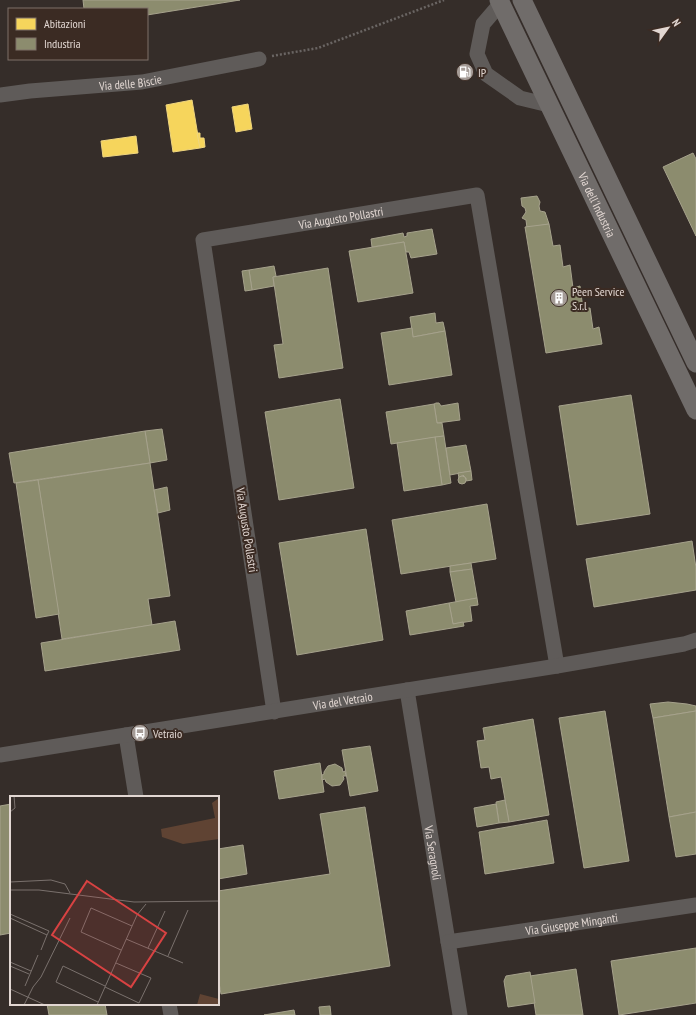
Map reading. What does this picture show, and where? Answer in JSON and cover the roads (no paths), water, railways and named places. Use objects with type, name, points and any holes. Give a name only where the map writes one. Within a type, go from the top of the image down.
[{"type":"main road","name":"Via dell'Industria","points":[[522,0],[696,363]]},
{"type":"main road","name":"Via dell'Industria","points":[[500,1],[696,410]]},
{"type":"street","points":[[500,1],[483,24],[478,54],[486,74],[520,98],[550,105]]},
{"type":"street","name":"Via delle Biscie","points":[[0,95],[30,91],[142,82],[259,59]]},
{"type":"street","name":"Via Augusto Pollastri","points":[[274,712],[203,240],[477,195],[557,666]]},
{"type":"street","name":"Via del Vetraio","points":[[0,755],[274,712],[692,643]]},
{"type":"street","name":"Via Seragnoli","points":[[407,690],[460,1015]]},
{"type":"street","points":[[126,735],[136,796]]},
{"type":"street","name":"Via Giuseppe Minganti","points":[[448,942],[696,905]]},
{"type":"street","points":[[169,1005],[171,1015]]},
{"type":"place","name":"IP","points":[[465,72]]},
{"type":"place","name":"Peen Service S.r.l","points":[[559,298]]},
{"type":"place","name":"Vetraio","points":[[140,733]]}]
